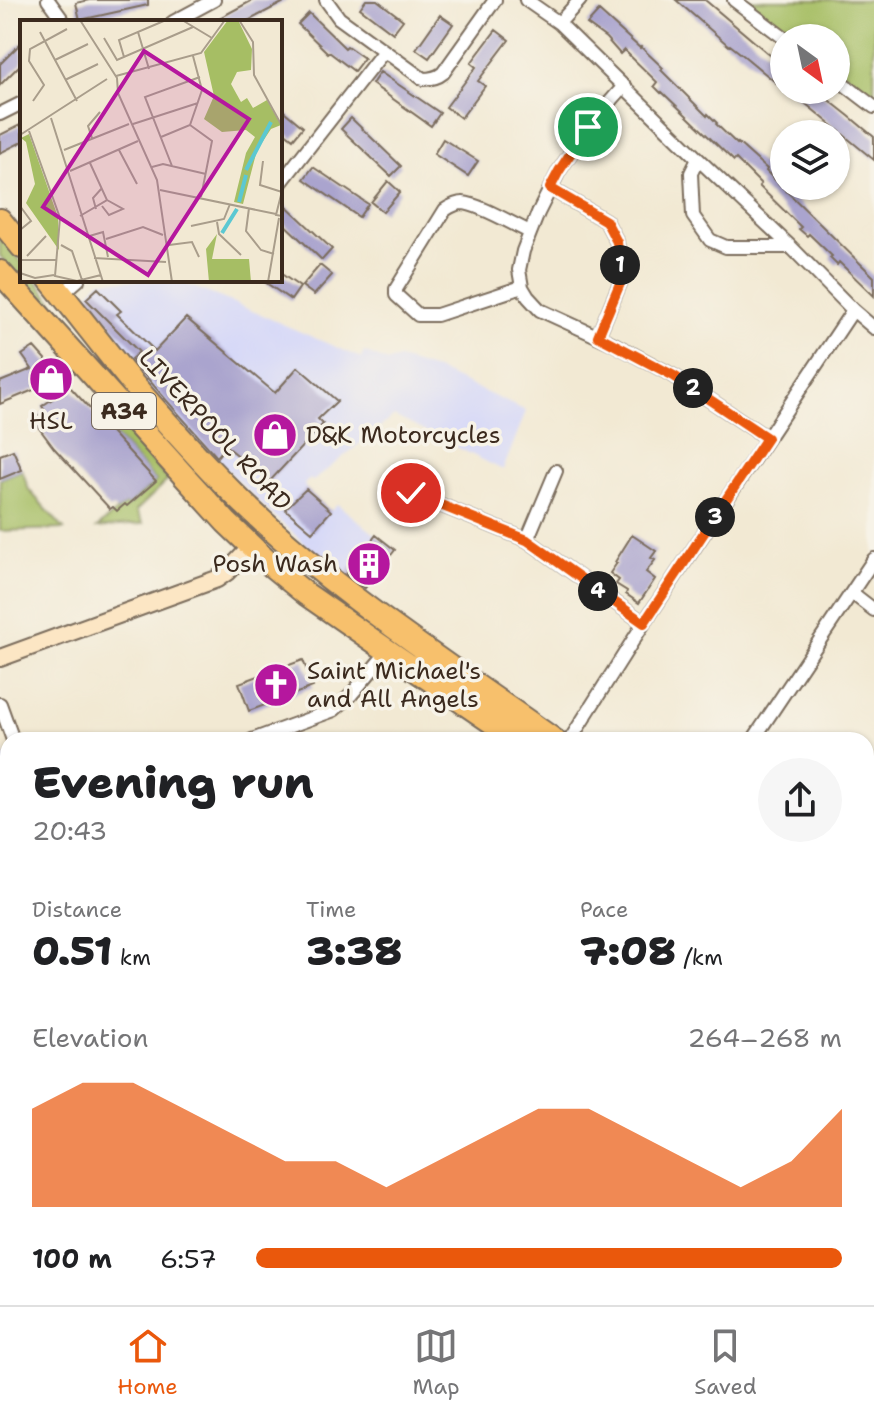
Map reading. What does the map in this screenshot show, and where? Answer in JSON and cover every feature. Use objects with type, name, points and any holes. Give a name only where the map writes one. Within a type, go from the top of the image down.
[{"type":"highway","points":[[0,220],[20,245]]},
{"type":"highway","name":"LIVERPOOL ROAD","points":[[0,272],[175,467],[264,539],[339,586],[543,732]]},
{"type":"highway","name":"LIVERPOOL ROAD","points":[[63,285],[133,384],[181,438],[205,476],[264,539],[273,567],[306,594],[506,732]]},
{"type":"street","points":[[48,0],[63,20]]},
{"type":"street","points":[[177,20],[214,0]]},
{"type":"street","points":[[326,0],[339,18],[423,79],[439,76],[495,0]]},
{"type":"street","points":[[526,0],[559,23],[874,328]]},
{"type":"street","points":[[559,23],[580,0]]},
{"type":"street","points":[[734,0],[770,27]]},
{"type":"street","points":[[282,181],[384,51]]},
{"type":"street","points":[[624,86],[588,127],[550,188],[523,251],[519,270],[522,287],[540,310],[674,376],[767,438]]},
{"type":"street","points":[[850,89],[874,107]]},
{"type":"street","points":[[0,114],[20,104]]},
{"type":"street","points":[[698,159],[691,173],[693,216],[710,240],[726,247],[791,247]]},
{"type":"street","points":[[550,188],[606,221],[617,242],[621,281],[598,336]]},
{"type":"street","points":[[522,287],[437,315],[418,315],[396,295],[396,289],[445,210],[452,205],[472,205],[530,232]]},
{"type":"street","points":[[575,732],[853,310]]},
{"type":"street","points":[[527,540],[556,471]]},
{"type":"street","points":[[411,493],[527,540],[644,623]]},
{"type":"street","points":[[0,658],[217,579],[264,539]]},
{"type":"street","points":[[758,732],[874,559]]},
{"type":"street","points":[[852,593],[874,610]]},
{"type":"street","points":[[288,732],[334,710],[388,651]]},
{"type":"street","points":[[0,704],[10,732]]},
{"type":"shaded area","points":[[99,282],[180,282],[361,358],[364,352],[388,362],[399,359],[439,371],[526,411],[503,470],[394,416],[313,481],[310,479],[304,484],[330,511],[337,504],[395,550],[362,592],[264,507],[146,388],[80,303]]},
{"type":"green space","points":[[748,0],[874,0],[874,96],[850,77],[850,24],[780,24]]},
{"type":"green space","points":[[0,234],[20,260],[20,279],[0,256]]},
{"type":"green space","points":[[22,282],[38,282],[72,327],[66,333]]},
{"type":"green space","points":[[113,416],[168,480],[136,511],[143,524],[97,528],[156,481],[102,422]]},
{"type":"green space","points":[[22,470],[29,490],[64,529],[0,531],[0,479]]},
{"type":"building","points":[[89,0],[148,0],[148,5],[80,20],[76,3]]},
{"type":"building","points":[[253,0],[288,0],[250,20],[216,20]]},
{"type":"building","points":[[366,0],[377,0],[403,20],[393,33],[360,8]]},
{"type":"building","points":[[676,0],[705,0],[770,55],[770,78]]},
{"type":"building","points":[[599,11],[641,47],[707,116],[767,169],[770,197],[736,159],[734,161],[654,86],[657,82],[624,50],[620,54],[606,38],[587,24]]},
{"type":"building","points":[[309,13],[345,48],[347,46],[364,58],[354,71],[328,53],[298,24]]},
{"type":"building","points":[[440,15],[453,24],[429,58],[416,49]]},
{"type":"building","points":[[496,30],[509,40],[478,81],[485,86],[461,118],[446,107],[476,67],[471,63]]},
{"type":"building","points":[[20,44],[20,65],[0,85],[0,64]]},
{"type":"building","points":[[380,72],[440,113],[431,126],[372,84]]},
{"type":"building","points":[[806,104],[834,104],[849,116],[874,137],[874,160],[850,140],[850,120],[825,120]]},
{"type":"building","points":[[282,110],[303,127],[293,139],[282,131]]},
{"type":"building","points":[[351,118],[401,166],[391,176],[341,129]]},
{"type":"building","points":[[20,125],[20,143],[0,153],[0,135]]},
{"type":"building","points":[[443,139],[478,161],[468,176],[434,154]]},
{"type":"building","points":[[313,167],[368,204],[359,217],[304,179]]},
{"type":"building","points":[[388,181],[400,192],[383,212],[371,202]]},
{"type":"building","points":[[773,200],[796,200],[874,277],[874,296],[839,262],[837,265],[809,234],[807,236],[799,229],[801,227]]},
{"type":"building","points":[[282,202],[332,249],[322,260],[282,222]]},
{"type":"building","points":[[320,265],[332,275],[314,295],[302,286]]},
{"type":"building","points":[[282,274],[300,287],[291,300],[265,282],[282,282]]},
{"type":"building","points":[[98,288],[121,311],[117,314],[155,351],[186,318],[275,393],[298,367],[337,401],[318,419],[323,424],[270,481],[226,446],[217,457],[131,359],[139,352],[86,299]]},
{"type":"building","points":[[34,347],[62,378],[0,404],[0,382],[32,369],[22,355]]},
{"type":"building","points":[[70,387],[156,481],[117,511],[113,507],[110,509],[54,448],[33,420],[45,411],[42,406]]},
{"type":"building","points":[[13,450],[22,470],[0,479],[0,455]]},
{"type":"building","points":[[306,489],[331,511],[312,532],[285,509]]},
{"type":"building","name":"Posh Wash","points":[[376,535],[395,550],[365,588],[346,574]]},
{"type":"building","points":[[632,535],[656,551],[651,558],[655,560],[646,572],[655,579],[639,603],[616,584],[619,580],[610,573]]},
{"type":"building","name":"Saint Michael's and All Angels","points":[[303,660],[313,687],[249,711],[239,683]]},
{"type":"place","name":"HSL","points":[[51,379]]},
{"type":"place","name":"D&K Motorcycles","points":[[275,435]]},
{"type":"place","name":"Posh Wash","points":[[369,564]]},
{"type":"place","name":"Saint Michael's and All Angels","points":[[276,685]]},
{"type":"route","points":[[411,493],[527,540],[644,623],[767,438],[674,376],[598,336],[621,281],[617,242],[606,221],[550,188],[588,127]]}]
